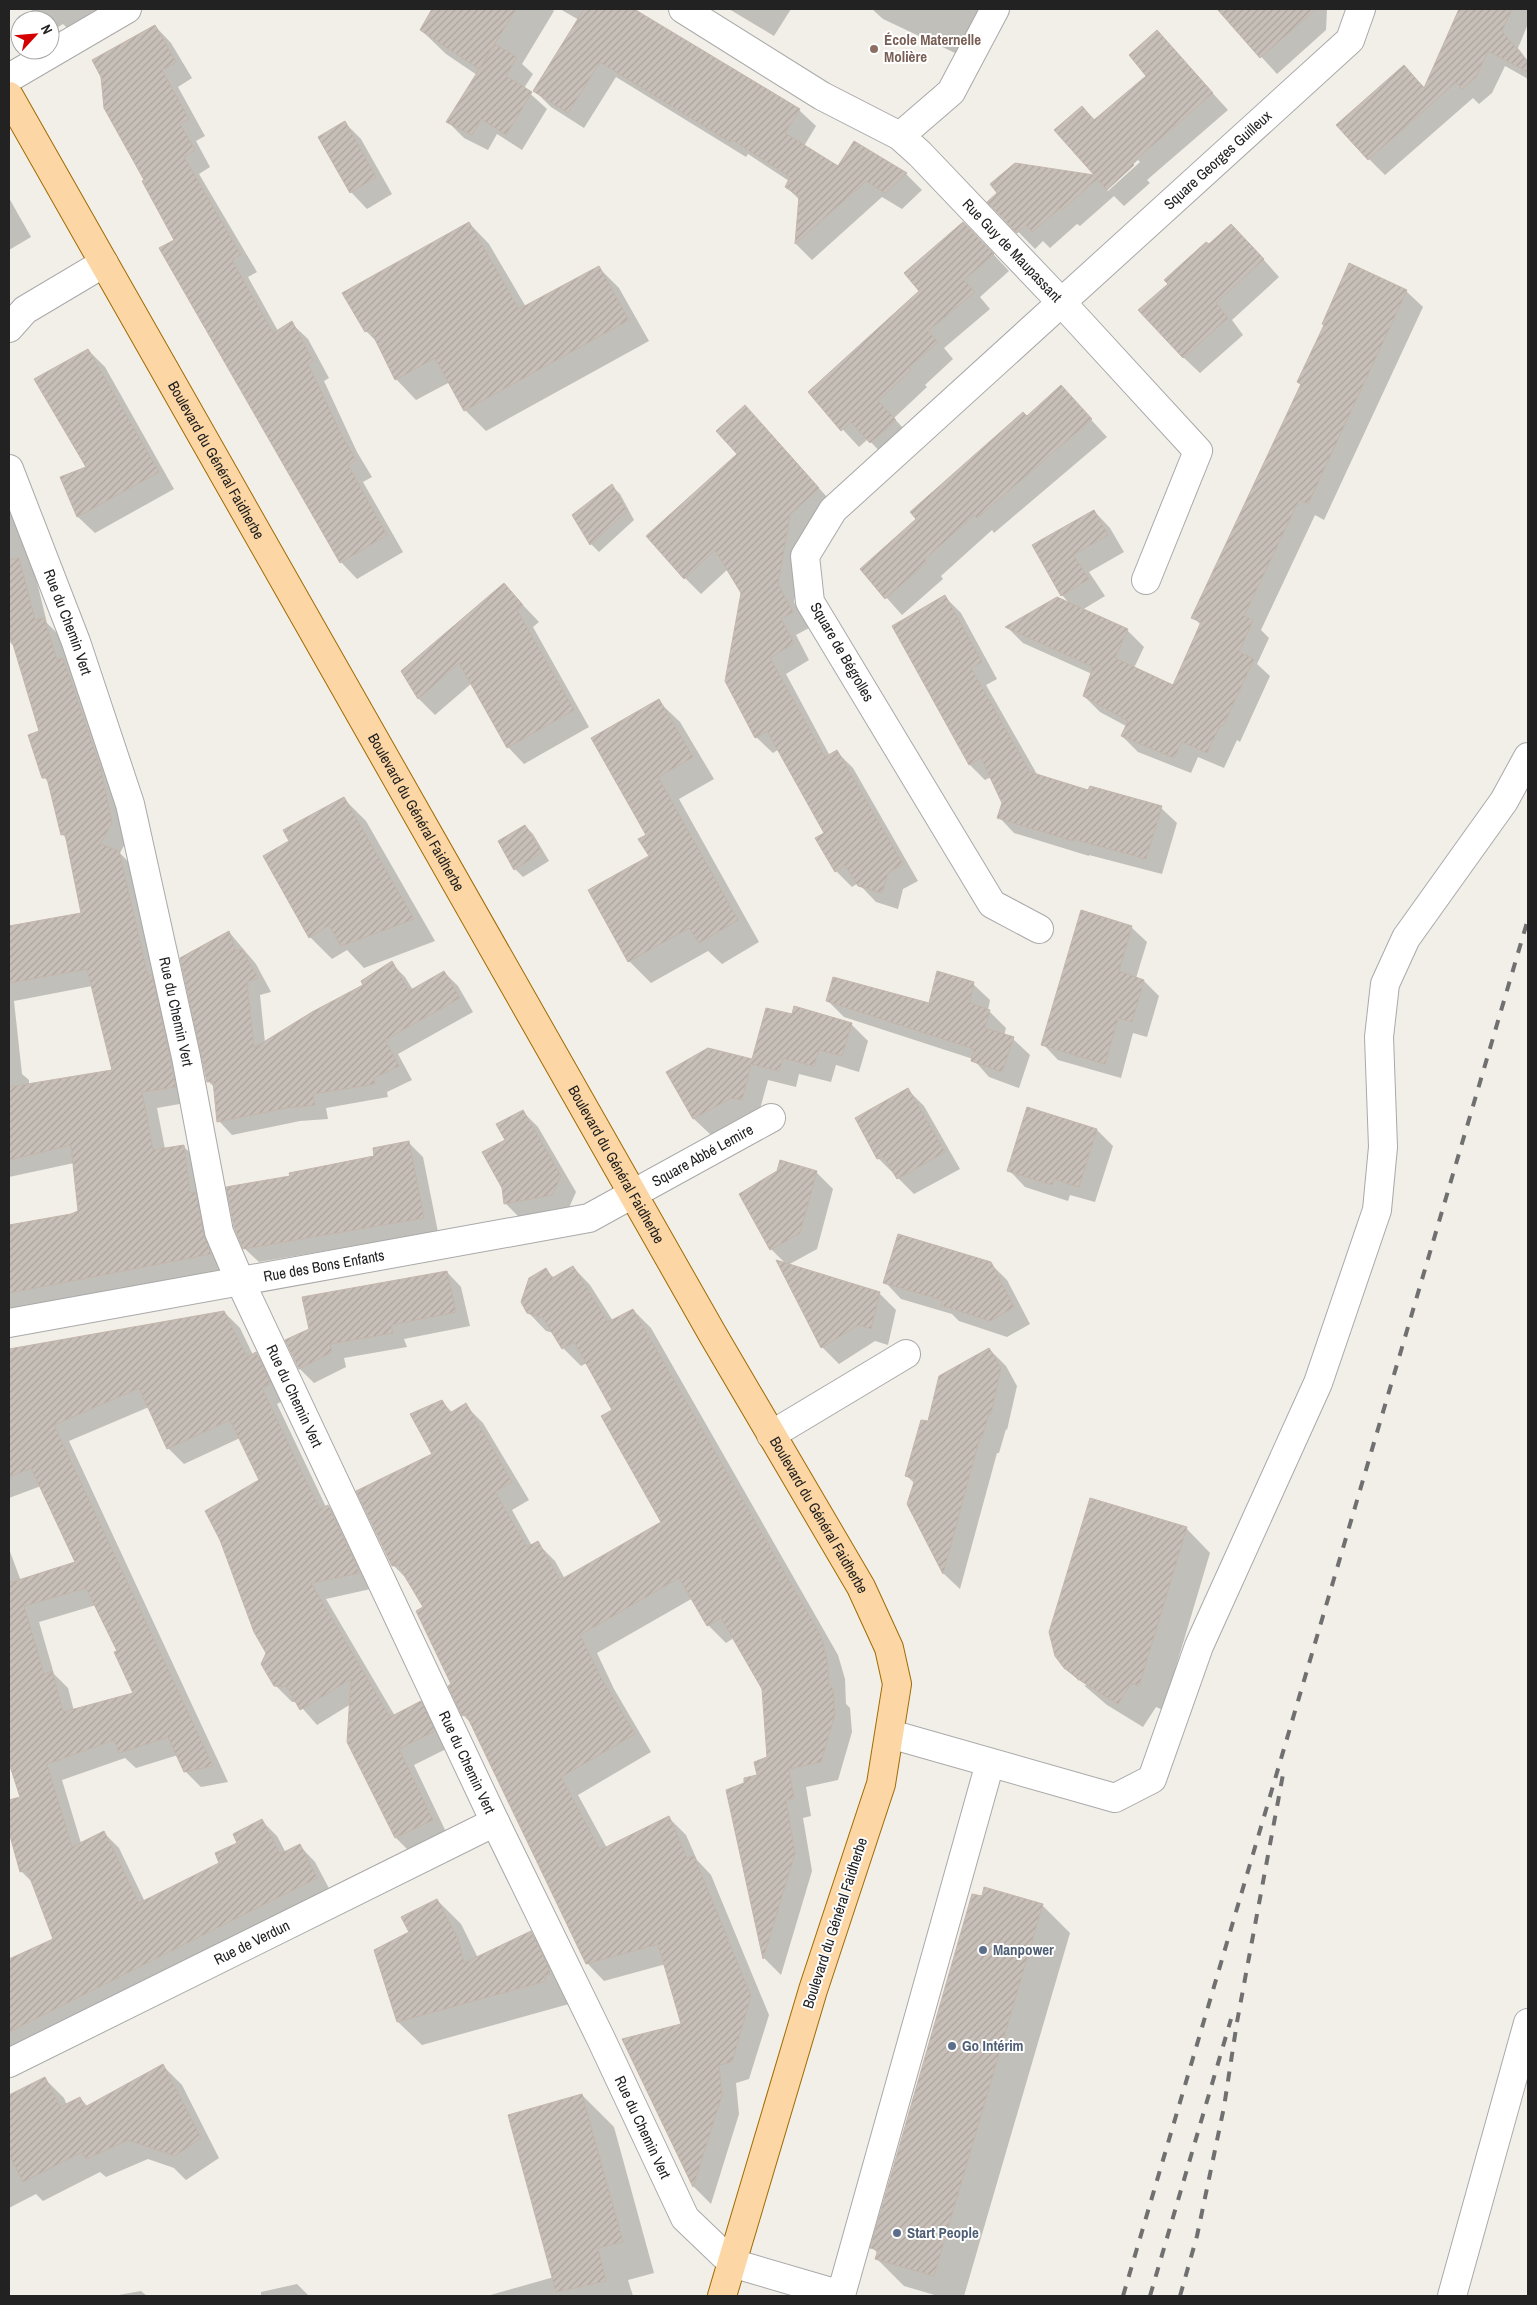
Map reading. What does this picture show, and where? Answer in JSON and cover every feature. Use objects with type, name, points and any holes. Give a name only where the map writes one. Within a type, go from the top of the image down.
[{"type":"main road","name":"Boulevard du Général Faidherbe","points":[[9,96],[634,1195],[860,1587],[889,1648],[897,1684],[881,1784],[813,1990],[722,2296]]},
{"type":"street","points":[[9,78],[127,9]]},
{"type":"street","name":"Rue Guy de Maupassant","points":[[683,9],[822,96],[900,136],[920,154],[1062,303],[1198,451],[1146,580]]},
{"type":"street","points":[[900,136],[951,92],[995,9]]},
{"type":"street","name":"Square Georges Guilleux","points":[[1062,303],[1350,40],[1361,9]]},
{"type":"street","points":[[9,328],[25,310],[104,264]]},
{"type":"street","name":"Square de Bégrolles","points":[[1039,929],[992,904],[810,602],[806,556],[833,510],[1062,303]]},
{"type":"street","name":"Rue du Chemin Vert","points":[[9,469],[76,642],[130,804],[186,1057],[219,1232],[240,1281],[495,1822],[685,2218],[732,2263]]},
{"type":"street","points":[[890,1734],[1115,1798],[1152,1779],[1199,1646],[1318,1382],[1377,1210],[1383,1147],[1379,1037],[1386,984],[1406,938],[1504,801],[1528,757]]},
{"type":"street","name":"Square Abbé Lemire","points":[[634,1195],[771,1118]]},
{"type":"street","name":"Rue des Bons Enfants","points":[[9,1323],[589,1218],[634,1195]]},
{"type":"street","points":[[771,1435],[906,1354]]},
{"type":"street","points":[[732,2263],[841,2295],[990,1763]]},
{"type":"street","name":"Rue de Verdun","points":[[9,2062],[495,1822]]},
{"type":"street","points":[[1452,2296],[1528,2023]]},
{"type":"building","points":[[432,9],[516,9],[479,69],[420,30]]},
{"type":"building","points":[[584,9],[634,9],[800,109],[785,133],[838,166],[854,141],[907,173],[885,193],[866,181],[795,244],[799,196],[785,187],[790,177],[731,139],[730,142],[600,62],[568,113],[533,91]]},
{"type":"building","points":[[1217,9],[1316,9],[1260,58]]},
{"type":"building","points":[[1459,9],[1512,9],[1502,31],[1528,63],[1528,72],[1488,51],[1476,77],[1462,89],[1456,82],[1368,160],[1336,125],[1404,65],[1424,88]]},
{"type":"building","points":[[155,25],[176,62],[162,70],[189,119],[180,124],[195,150],[184,157],[241,255],[232,260],[273,333],[292,321],[313,361],[308,364],[341,434],[356,460],[348,465],[387,535],[340,563],[159,248],[174,240],[142,181],[144,180],[104,108],[101,77],[92,60]]},
{"type":"building","points":[[1157,30],[1213,93],[1132,163],[1134,165],[1107,190],[1097,179],[1062,210],[1060,208],[1032,232],[1026,225],[1017,233],[987,202],[997,193],[990,184],[1015,163],[1094,175],[1054,130],[1082,106],[1094,120],[1146,76],[1129,55]]},
{"type":"building","points":[[495,44],[517,57],[506,76],[532,92],[506,135],[481,119],[472,135],[446,122]]},
{"type":"building","points":[[345,121],[376,177],[350,193],[318,137]]},
{"type":"building","points":[[469,222],[519,309],[599,266],[629,320],[464,411],[435,358],[395,380],[370,329],[365,332],[342,293]]},
{"type":"building","points":[[963,222],[994,254],[964,280],[975,292],[928,331],[938,342],[909,367],[911,370],[878,401],[896,420],[870,443],[851,422],[841,431],[808,392],[919,291],[904,273]]},
{"type":"building","points":[[1231,224],[1264,259],[1216,303],[1228,318],[1183,358],[1138,310],[1168,284],[1164,280],[1206,242],[1209,244]]},
{"type":"building","points":[[1349,263],[1407,290],[1308,504],[1299,500],[1244,616],[1253,620],[1239,652],[1254,659],[1223,726],[1220,725],[1207,753],[1182,742],[1174,758],[1121,736],[1128,721],[1083,696],[1093,667],[1005,627],[1057,597],[1128,629],[1115,658],[1173,685],[1201,622],[1191,618],[1301,384],[1297,382],[1324,325],[1322,324]]},
{"type":"building","points":[[88,349],[159,472],[77,517],[60,477],[86,467],[34,379]]},
{"type":"building","points":[[1061,385],[1092,419],[977,518],[974,515],[925,559],[927,562],[885,599],[860,569],[916,519],[910,512],[1023,412],[1027,416]]},
{"type":"building","points":[[745,405],[819,488],[790,515],[778,584],[793,612],[781,619],[794,643],[770,658],[825,757],[837,750],[903,864],[888,873],[882,893],[858,886],[845,865],[835,872],[815,838],[824,833],[767,731],[755,738],[725,681],[741,593],[715,550],[684,579],[646,536],[737,454],[716,431]]},
{"type":"building","points":[[612,484],[627,511],[590,545],[572,515]]},
{"type":"building","points":[[1094,510],[1108,535],[1073,555],[1089,579],[1061,596],[1032,545]]},
{"type":"building","points":[[19,558],[35,620],[44,618],[57,660],[63,658],[101,770],[112,823],[100,844],[119,851],[148,976],[152,974],[176,1087],[142,1092],[153,1150],[184,1145],[190,1193],[196,1192],[204,1235],[211,1254],[9,1293],[9,1225],[71,1214],[78,1211],[71,1145],[9,1160],[9,1087],[112,1070],[87,969],[9,983],[9,926],[81,913],[65,834],[61,835],[47,778],[42,778],[28,735],[39,731],[9,631],[9,560]]},
{"type":"building","points":[[504,583],[523,605],[517,610],[574,710],[507,748],[459,663],[418,699],[401,671]]},
{"type":"building","points":[[945,595],[982,662],[971,668],[1030,772],[1088,790],[1090,786],[1162,806],[1146,859],[1073,839],[1073,841],[997,818],[1002,803],[981,758],[969,765],[892,626]]},
{"type":"building","points":[[659,699],[693,757],[658,777],[738,920],[699,943],[689,928],[628,962],[588,890],[649,856],[638,839],[646,835],[591,738]]},
{"type":"building","points":[[344,797],[414,919],[341,946],[329,925],[309,938],[263,856],[289,841],[283,830]]},
{"type":"building","points":[[525,825],[542,852],[514,870],[498,841]]},
{"type":"building","points":[[1081,910],[1132,926],[1119,971],[1144,980],[1132,1022],[1118,1018],[1105,1064],[1041,1045]]},
{"type":"building","points":[[229,931],[236,951],[242,949],[258,978],[247,982],[254,1048],[312,1012],[363,985],[361,981],[392,961],[409,991],[444,971],[460,998],[385,1040],[399,1066],[374,1078],[375,1084],[313,1094],[315,1105],[286,1108],[217,1122],[213,1081],[207,1082],[180,958]]},
{"type":"building","points":[[937,971],[974,982],[970,1003],[990,1010],[985,1028],[1014,1037],[1002,1072],[971,1061],[974,1049],[826,1001],[833,977],[929,1003]]},
{"type":"building","points":[[794,1006],[852,1023],[842,1056],[819,1050],[814,1066],[783,1058],[779,1071],[751,1064],[742,1100],[731,1098],[693,1119],[666,1072],[708,1048],[752,1059],[766,1008],[792,1014]]},
{"type":"building","points":[[908,1088],[945,1152],[897,1179],[884,1157],[877,1159],[855,1118]]},
{"type":"building","points":[[1027,1107],[1097,1129],[1079,1187],[1054,1179],[1052,1185],[1007,1171]]},
{"type":"building","points":[[523,1110],[561,1176],[552,1195],[504,1204],[502,1188],[482,1152],[505,1140],[496,1124]]},
{"type":"building","points":[[409,1141],[424,1218],[243,1249],[234,1227],[226,1187],[290,1176],[289,1173],[374,1156],[373,1148]]},
{"type":"building","points":[[780,1160],[817,1171],[800,1233],[770,1250],[739,1194],[777,1171]]},
{"type":"building","points":[[898,1234],[991,1262],[1014,1307],[990,1321],[941,1305],[942,1300],[883,1283]]},
{"type":"building","points":[[776,1260],[880,1292],[871,1329],[858,1325],[821,1348]]},
{"type":"building","points":[[573,1266],[608,1322],[633,1309],[821,1636],[827,1660],[829,1685],[833,1689],[835,1714],[821,1762],[789,1769],[794,1798],[786,1800],[795,1853],[763,1959],[726,1790],[744,1783],[744,1778],[757,1775],[754,1762],[767,1757],[762,1689],[721,1618],[707,1626],[679,1578],[580,1635],[601,1678],[635,1734],[561,1777],[600,1850],[669,1816],[687,1858],[694,1856],[751,1996],[732,2062],[719,2065],[722,2095],[693,2187],[622,2039],[681,2024],[658,1944],[586,1964],[466,1714],[462,1716],[448,1686],[451,1684],[416,1611],[423,1607],[398,1565],[392,1566],[356,1491],[432,1454],[410,1414],[442,1400],[450,1413],[466,1403],[512,1482],[495,1492],[527,1547],[538,1541],[560,1580],[661,1522],[601,1416],[612,1410],[574,1342],[562,1349],[543,1318],[527,1313],[521,1302],[529,1278],[546,1268],[552,1278]]},
{"type":"building","points":[[447,1271],[456,1312],[391,1325],[393,1333],[330,1344],[332,1352],[299,1369],[285,1340],[309,1329],[302,1297]]},
{"type":"building","points":[[224,1311],[247,1357],[256,1352],[271,1383],[262,1388],[301,1471],[320,1509],[328,1505],[360,1573],[311,1583],[390,1717],[421,1701],[435,1731],[399,1749],[433,1820],[395,1838],[347,1742],[351,1679],[300,1710],[287,1687],[274,1686],[261,1664],[266,1653],[254,1632],[220,1540],[205,1511],[259,1480],[230,1420],[167,1449],[139,1388],[54,1425],[213,1766],[184,1772],[168,1737],[119,1753],[114,1740],[47,1764],[72,1847],[104,1831],[139,1903],[219,1863],[215,1853],[237,1843],[233,1834],[262,1819],[280,1854],[300,1844],[317,1878],[9,2032],[9,1959],[53,1939],[27,1870],[20,1872],[9,1832],[9,1800],[20,1797],[9,1763],[9,1583],[75,1562],[31,1468],[9,1477],[9,1349]],"holes":[[[86,1588],[117,1651],[114,1652],[133,1693],[63,1712],[52,1671],[44,1674],[24,1606]]]},
{"type":"building","points":[[989,1348],[1001,1368],[991,1414],[989,1413],[982,1438],[980,1437],[943,1574],[907,1504],[915,1479],[905,1476],[921,1420],[928,1421],[939,1376]]},
{"type":"building","points":[[1090,1498],[1187,1527],[1139,1686],[1131,1683],[1118,1704],[1064,1668],[1055,1656],[1049,1632]]},
{"type":"building","points":[[984,1887],[1043,1904],[934,2276],[875,2259],[878,2250],[870,2248],[972,1894],[982,1896]]},
{"type":"building","points":[[437,1899],[458,1939],[464,1963],[531,1931],[548,1966],[550,1974],[544,1976],[546,1981],[397,2022],[374,1950],[409,1932],[401,1917]]},
{"type":"building","points":[[163,2064],[201,2138],[175,2156],[128,2140],[86,2159],[82,2152],[23,2182],[9,2154],[9,2095],[45,2077],[60,2107],[80,2097],[85,2107]]},
{"type":"building","points":[[582,2094],[623,2242],[598,2248],[606,2281],[556,2292],[508,2115]]},
{"type":"railway","points":[[1123,2296],[1528,919]]},
{"type":"railway","points":[[1180,2296],[1197,2236],[1224,2107],[1237,2022],[1284,1769]]},
{"type":"railway","points":[[1150,2296],[1231,2019]]},
{"type":"place","name":"École Maternelle Molière","points":[[874,49]]},
{"type":"place","name":"Manpower","points":[[983,1950]]},
{"type":"place","name":"Go Intérim","points":[[952,2046]]},
{"type":"place","name":"Start People","points":[[897,2233]]}]
